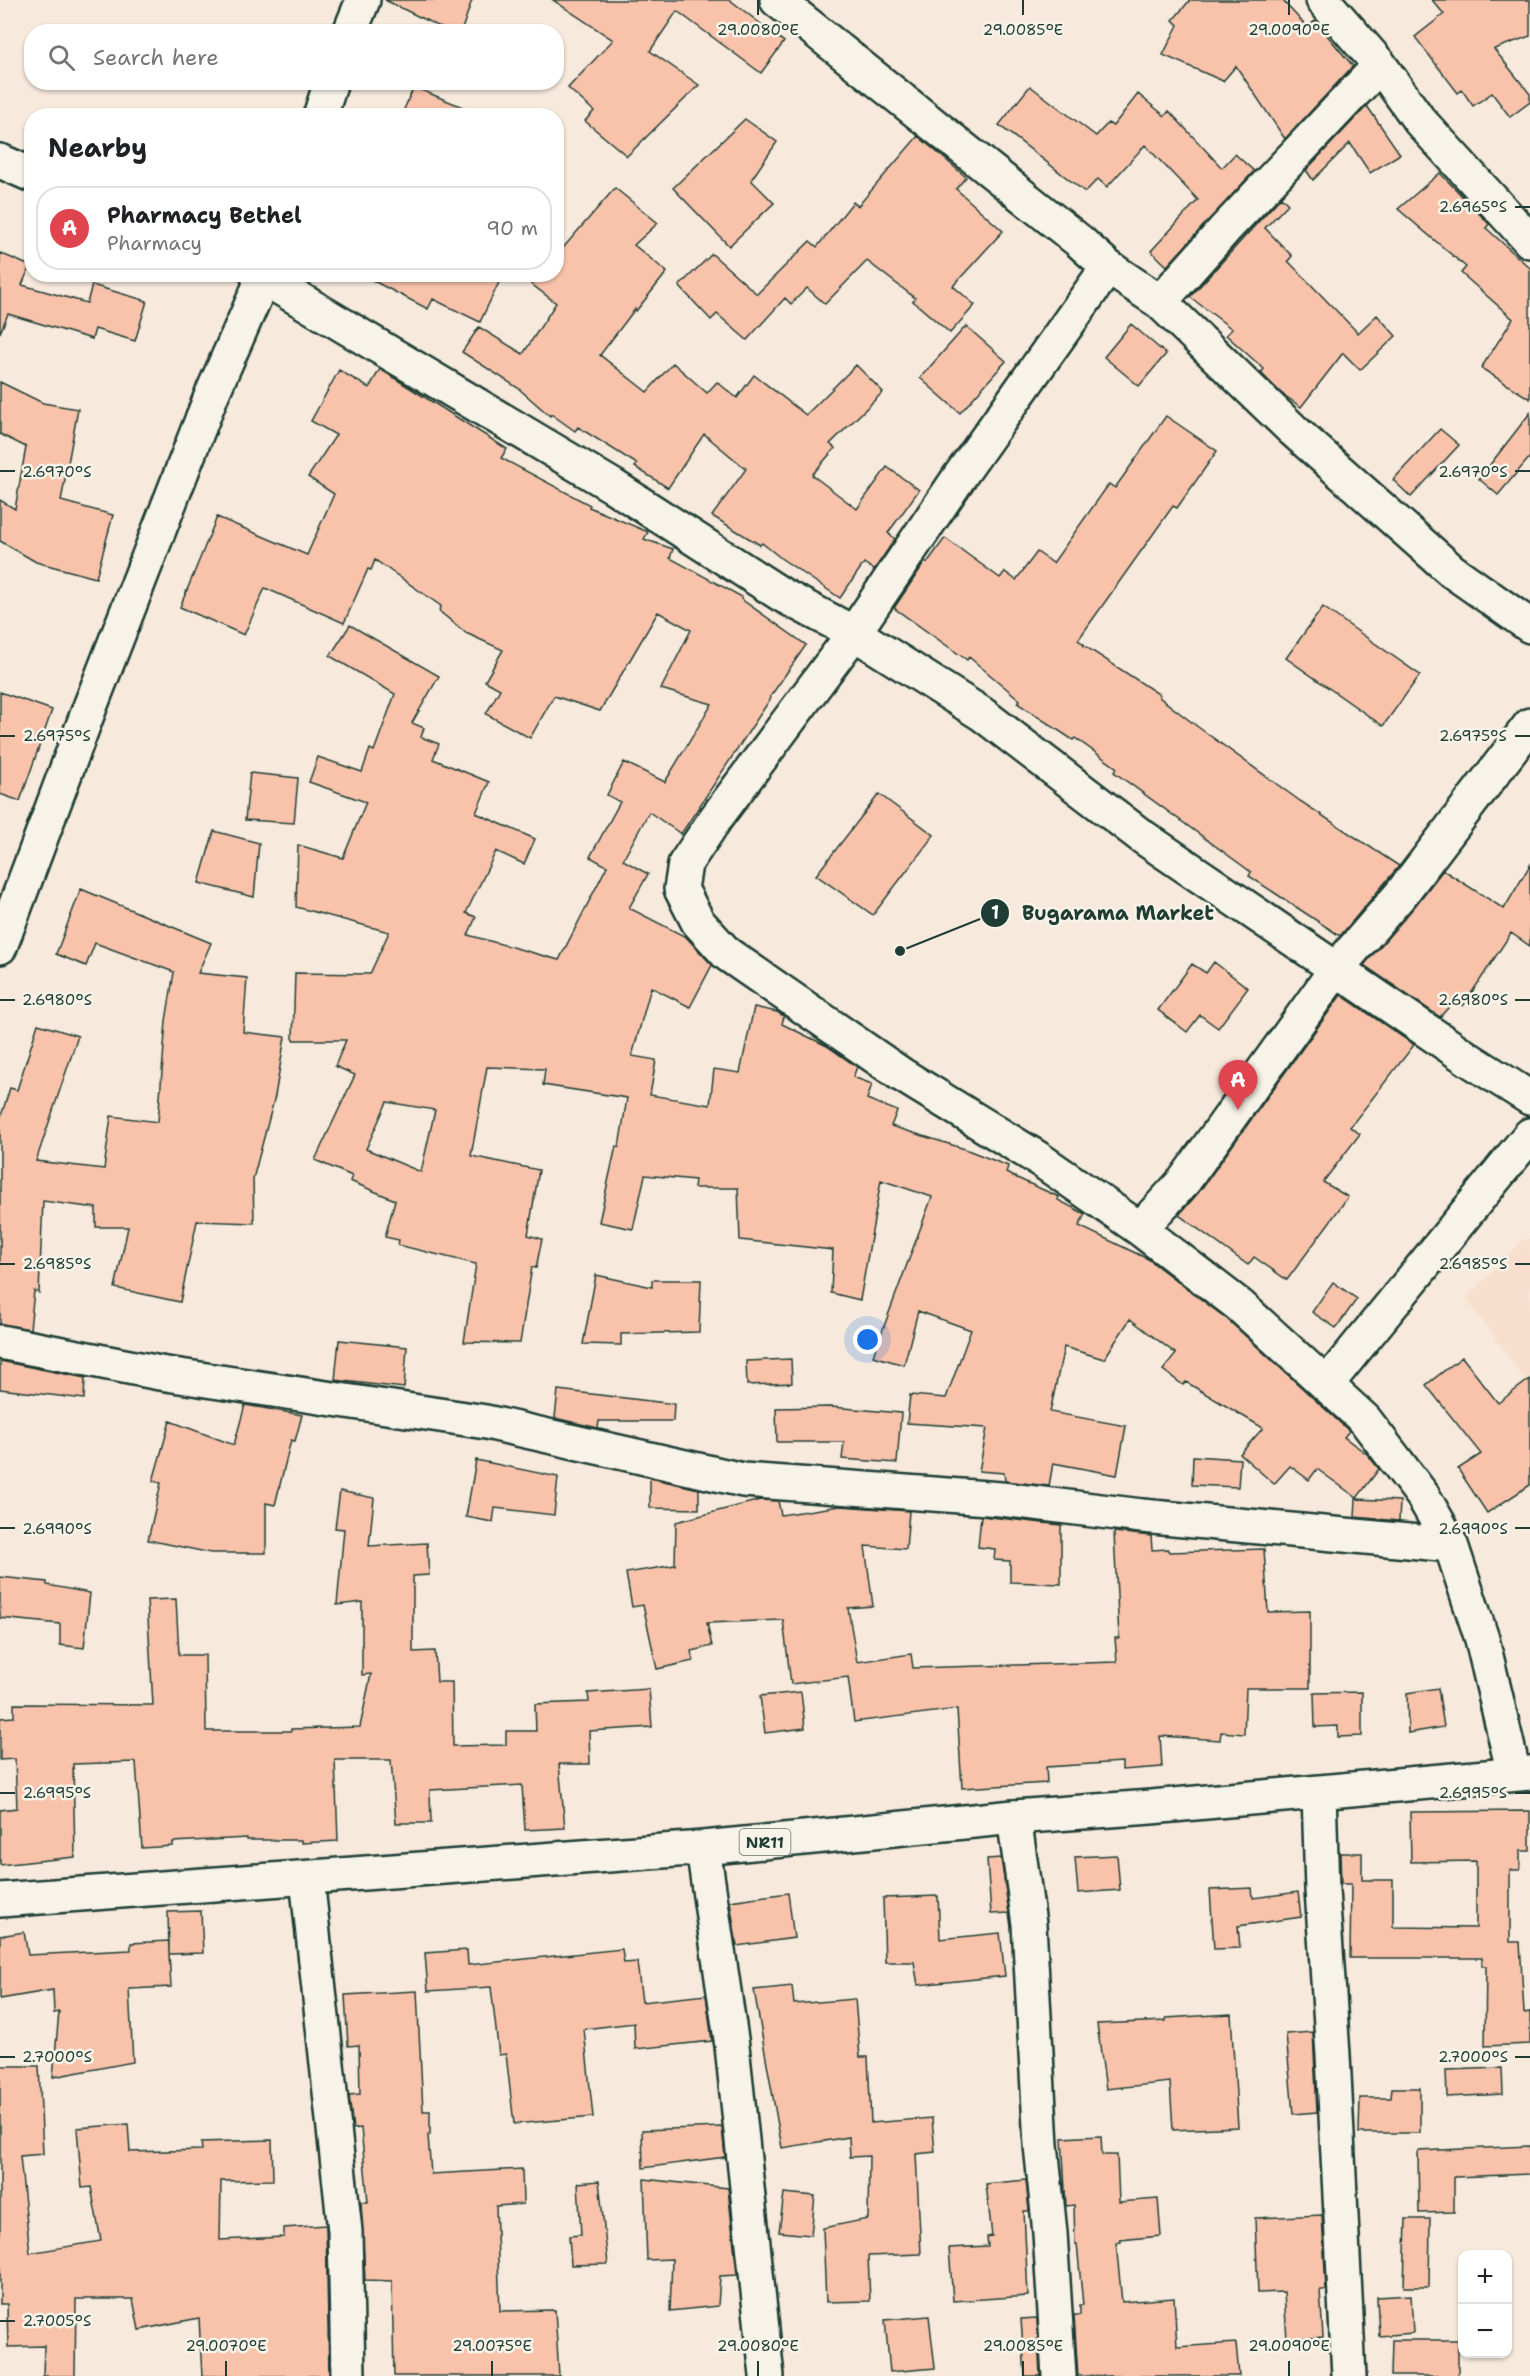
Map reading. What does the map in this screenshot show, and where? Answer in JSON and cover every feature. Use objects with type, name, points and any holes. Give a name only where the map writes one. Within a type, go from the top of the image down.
[{"type":"main road","points":[[353,24],[363,0]]},
{"type":"main road","points":[[777,0],[1079,241],[1108,267],[1160,302],[1293,430],[1452,571],[1530,626]]},
{"type":"main road","points":[[1323,0],[1380,65],[1419,120],[1530,241]]},
{"type":"main road","points":[[1160,302],[1225,229],[1380,65]]},
{"type":"main road","points":[[323,108],[328,90]]},
{"type":"main road","points":[[0,161],[24,172]]},
{"type":"main road","points":[[1108,267],[953,484],[854,633],[716,818],[685,864],[681,890],[698,922],[727,954],[892,1068],[1039,1159],[1140,1229],[1239,1305],[1372,1430],[1423,1496],[1451,1545],[1522,1773]]},
{"type":"main road","points":[[0,946],[90,706],[212,394],[259,282]]},
{"type":"main road","points":[[274,282],[613,486],[782,594],[854,633],[982,714],[1140,835],[1530,1098]]},
{"type":"main road","points":[[1140,1229],[1184,1181],[1337,968],[1401,894],[1530,725]]},
{"type":"main road","points":[[1326,1385],[1530,1135]]},
{"type":"main road","points":[[0,1342],[160,1372],[486,1422],[743,1480],[1001,1499],[1142,1516],[1451,1545]]},
{"type":"main road","name":"NR11","points":[[0,1900],[703,1848],[1014,1817],[1319,1793],[1522,1773]]},
{"type":"main road","points":[[1319,1793],[1322,1890],[1333,2055],[1349,2376]]},
{"type":"main road","points":[[1014,1817],[1029,1924],[1040,2123],[1059,2376]]},
{"type":"main road","points":[[703,1848],[733,2057],[767,2376]]},
{"type":"main road","points":[[307,1878],[345,2231],[348,2376]]},
{"type":"shaded area","points":[[1524,1239],[1530,1239],[1530,1386],[1466,1298]]},
{"type":"building","points":[[385,0],[472,0],[464,24],[434,24]]},
{"type":"building","points":[[553,0],[730,0],[784,42],[761,73],[677,11],[650,51],[699,85],[627,156],[585,121],[594,111],[568,88],[613,40]]},
{"type":"building","points":[[1190,0],[1282,0],[1307,27],[1315,21],[1353,66],[1285,139],[1236,66],[1223,81],[1163,55],[1178,25],[1173,20]]},
{"type":"building","points":[[1432,0],[1530,0],[1530,36],[1494,49],[1530,94],[1530,102],[1510,117],[1492,93],[1473,106],[1462,90],[1458,93],[1415,37],[1444,14]]},
{"type":"building","points":[[1030,86],[1096,136],[1108,123],[1113,126],[1138,94],[1165,116],[1169,111],[1222,168],[1235,154],[1254,171],[1167,266],[1151,251],[1198,200],[1145,145],[1107,187],[1098,179],[1085,192],[999,125]]},
{"type":"building","points":[[413,90],[421,90],[465,108],[405,108]]},
{"type":"building","points":[[1367,106],[1400,154],[1370,173],[1350,143],[1313,180],[1306,170]]},
{"type":"building","points":[[745,119],[777,142],[751,180],[774,203],[729,246],[673,188]]},
{"type":"building","points":[[918,136],[966,177],[956,189],[1003,231],[953,286],[975,305],[950,333],[913,301],[915,298],[867,261],[825,304],[807,288],[791,304],[785,298],[747,340],[717,314],[711,320],[679,286],[712,254],[757,294],[810,241],[817,247],[853,202],[858,206]]},
{"type":"building","points":[[1440,173],[1489,224],[1486,228],[1530,268],[1530,399],[1481,368],[1513,319],[1461,273],[1466,267],[1398,209]]},
{"type":"building","points":[[615,188],[658,223],[634,245],[667,272],[600,355],[647,392],[673,363],[707,393],[717,382],[737,398],[754,375],[806,415],[856,365],[883,392],[830,444],[835,448],[812,475],[857,509],[887,467],[919,490],[888,533],[895,539],[874,570],[864,563],[840,598],[762,543],[760,545],[712,516],[746,469],[704,434],[668,488],[635,467],[637,464],[578,427],[575,431],[551,414],[550,416],[518,388],[462,352],[479,327],[523,354],[556,303],[528,282],[564,282],[564,247]]},
{"type":"building","points":[[1281,197],[1288,204],[1265,228],[1292,256],[1288,261],[1358,333],[1377,315],[1396,336],[1360,370],[1343,353],[1301,407],[1281,393],[1261,373],[1264,369],[1226,335],[1232,329],[1190,297]]},
{"type":"building","points":[[0,253],[24,263],[22,285],[87,303],[92,285],[147,301],[135,341],[95,329],[92,339],[8,314],[0,333]]},
{"type":"building","points":[[376,282],[499,282],[480,322],[433,299],[428,309]]},
{"type":"building","points":[[1131,324],[1166,354],[1139,386],[1104,357]]},
{"type":"building","points":[[966,326],[1006,361],[960,413],[920,378]]},
{"type":"building","points":[[380,369],[507,449],[501,458],[590,505],[589,507],[648,532],[644,539],[673,549],[670,558],[742,597],[741,599],[806,645],[681,834],[649,812],[623,860],[648,874],[629,908],[686,937],[712,965],[690,1007],[651,987],[632,1056],[656,1060],[650,1095],[710,1105],[714,1069],[740,1073],[754,1007],[777,1012],[784,1016],[782,1024],[827,1046],[857,1067],[853,1077],[872,1084],[867,1099],[897,1111],[891,1126],[965,1149],[1008,1166],[1006,1173],[1059,1197],[1058,1200],[1085,1214],[1079,1226],[1148,1259],[1227,1319],[1349,1431],[1344,1437],[1367,1454],[1379,1469],[1357,1498],[1317,1469],[1309,1480],[1290,1466],[1274,1484],[1240,1454],[1263,1428],[1186,1382],[1183,1385],[1163,1370],[1176,1354],[1130,1319],[1104,1359],[1064,1347],[1050,1412],[1126,1426],[1117,1475],[1053,1463],[1049,1486],[1005,1481],[1004,1473],[979,1471],[987,1428],[907,1423],[910,1395],[946,1398],[971,1330],[918,1311],[904,1365],[873,1356],[932,1197],[881,1180],[860,1300],[831,1293],[833,1250],[740,1240],[738,1188],[694,1188],[695,1180],[645,1175],[633,1229],[599,1222],[616,1146],[619,1147],[627,1098],[543,1085],[545,1069],[487,1067],[471,1156],[539,1170],[528,1235],[542,1239],[536,1268],[532,1267],[520,1343],[464,1342],[476,1264],[398,1245],[399,1240],[385,1237],[395,1200],[350,1181],[352,1176],[315,1160],[355,1075],[335,1066],[346,1040],[293,1040],[295,973],[370,974],[389,932],[296,907],[298,845],[343,858],[366,802],[309,782],[318,757],[362,772],[370,749],[374,751],[395,694],[330,656],[350,625],[439,676],[412,723],[424,728],[421,737],[439,744],[433,759],[489,782],[476,813],[535,839],[524,864],[496,851],[466,913],[476,917],[468,935],[559,960],[607,866],[590,857],[620,802],[607,795],[624,762],[665,782],[712,704],[661,689],[691,630],[658,612],[600,711],[554,696],[530,738],[486,714],[500,689],[485,681],[503,650],[466,633],[439,611],[441,606],[375,560],[371,570],[368,569],[344,623],[265,588],[244,635],[180,607],[217,517],[307,555],[334,494],[308,477],[336,435],[311,421],[339,370],[369,388]],"holes":[[[387,1102],[435,1110],[421,1172],[366,1149]]]},
{"type":"building","points":[[0,382],[43,403],[78,409],[61,501],[113,515],[96,578],[36,562],[0,541],[0,500],[15,509],[26,447],[0,434]]},
{"type":"building","points":[[1530,413],[1530,457],[1498,495],[1479,479]]},
{"type":"building","points":[[1166,416],[1217,451],[1177,508],[1173,506],[1078,640],[1160,695],[1159,697],[1198,727],[1300,801],[1399,866],[1340,936],[1249,876],[1251,872],[1114,772],[1117,768],[1075,738],[1073,740],[1017,703],[1020,700],[969,657],[967,660],[894,608],[925,562],[927,563],[945,538],[1000,578],[1005,572],[1016,580],[1037,552],[1053,563],[1109,484],[1115,488]]},
{"type":"building","points":[[1440,429],[1459,445],[1411,497],[1393,480]]},
{"type":"building","points":[[1323,607],[1420,675],[1383,726],[1286,658]]},
{"type":"building","points":[[0,692],[52,710],[20,801],[0,794]]},
{"type":"building","points":[[250,773],[298,778],[294,823],[245,820]]},
{"type":"building","points":[[879,794],[934,835],[873,915],[816,875]]},
{"type":"building","points":[[214,831],[259,843],[254,897],[199,883]]},
{"type":"building","points":[[1530,865],[1530,946],[1511,933],[1463,1006],[1455,1000],[1440,1017],[1364,965],[1443,870],[1504,909]]},
{"type":"building","points":[[81,889],[211,943],[198,973],[247,978],[243,1032],[285,1037],[275,1096],[253,1179],[254,1223],[197,1221],[180,1302],[115,1288],[128,1227],[96,1227],[96,1208],[43,1201],[39,1293],[34,1291],[30,1329],[0,1324],[0,1119],[10,1088],[17,1090],[38,1024],[78,1036],[36,1161],[104,1169],[111,1116],[158,1122],[166,1021],[174,972],[95,943],[86,966],[56,954]]},
{"type":"building","points":[[1214,962],[1248,988],[1218,1028],[1200,1015],[1187,1032],[1158,1010],[1192,964],[1206,973]]},
{"type":"building","points":[[1341,995],[1414,1045],[1350,1127],[1360,1134],[1323,1182],[1348,1197],[1287,1280],[1254,1257],[1248,1265],[1179,1215],[1199,1192]]},
{"type":"building","points":[[596,1275],[652,1287],[652,1280],[701,1280],[699,1332],[621,1334],[621,1345],[583,1344]]},
{"type":"building","points":[[1333,1282],[1357,1299],[1336,1328],[1312,1312]]},
{"type":"building","points":[[339,1340],[407,1347],[404,1388],[335,1380]]},
{"type":"building","points":[[1462,1357],[1498,1403],[1530,1379],[1530,1485],[1487,1513],[1458,1469],[1481,1454],[1426,1385]]},
{"type":"building","points":[[791,1359],[792,1383],[747,1385],[746,1361]]},
{"type":"building","points":[[0,1361],[85,1378],[84,1399],[0,1389]]},
{"type":"building","points":[[558,1390],[674,1404],[673,1421],[599,1421],[598,1428],[555,1418]]},
{"type":"building","points":[[245,1405],[302,1415],[295,1441],[291,1440],[275,1505],[266,1503],[266,1553],[211,1553],[148,1540],[161,1483],[153,1481],[170,1421],[234,1445]]},
{"type":"building","points":[[831,1407],[901,1413],[897,1463],[842,1459],[844,1442],[777,1442],[776,1408]]},
{"type":"building","points":[[1193,1456],[1240,1459],[1238,1487],[1192,1485]]},
{"type":"building","points":[[476,1460],[558,1477],[554,1515],[495,1508],[493,1522],[466,1517]]},
{"type":"building","points":[[650,1478],[699,1489],[699,1509],[650,1508]]},
{"type":"building","points":[[340,1491],[374,1498],[369,1546],[427,1543],[429,1575],[413,1576],[413,1652],[435,1651],[437,1682],[452,1682],[453,1746],[506,1745],[506,1731],[536,1731],[535,1704],[589,1702],[588,1693],[649,1689],[652,1727],[589,1731],[590,1764],[559,1764],[565,1828],[525,1830],[522,1785],[430,1790],[431,1823],[396,1823],[391,1760],[335,1760],[338,1841],[301,1843],[301,1840],[247,1840],[247,1838],[173,1842],[173,1846],[142,1848],[136,1762],[73,1764],[75,1857],[0,1865],[0,1810],[17,1808],[15,1759],[0,1760],[0,1718],[14,1717],[14,1704],[153,1705],[147,1600],[176,1599],[179,1655],[205,1655],[206,1731],[291,1731],[291,1729],[360,1727],[371,1674],[362,1675],[362,1602],[337,1605],[344,1529],[335,1528]]},
{"type":"building","points":[[1356,1499],[1400,1501],[1399,1521],[1355,1517]]},
{"type":"building","points":[[760,1500],[778,1501],[781,1515],[840,1506],[909,1511],[906,1549],[865,1546],[873,1606],[848,1608],[857,1662],[911,1654],[913,1668],[1117,1662],[1115,1638],[1119,1638],[1114,1532],[1151,1536],[1152,1550],[1168,1549],[1169,1552],[1264,1549],[1268,1612],[1310,1611],[1310,1688],[1246,1688],[1244,1734],[1221,1732],[1220,1740],[1160,1736],[1162,1767],[1122,1770],[1122,1762],[1046,1767],[1047,1783],[962,1788],[957,1709],[854,1722],[848,1677],[791,1684],[783,1620],[707,1623],[712,1646],[691,1651],[693,1661],[657,1669],[643,1605],[632,1607],[626,1573],[675,1565],[676,1522]]},
{"type":"building","points":[[981,1516],[1061,1525],[1061,1584],[1010,1582],[1010,1561],[994,1560],[995,1549],[978,1547]]},
{"type":"building","points":[[0,1577],[47,1582],[47,1585],[90,1593],[84,1648],[60,1645],[60,1624],[0,1618]]},
{"type":"building","points":[[1438,1688],[1444,1727],[1408,1733],[1407,1693]]},
{"type":"building","points":[[801,1692],[805,1728],[765,1733],[760,1696]]},
{"type":"building","points":[[1362,1692],[1362,1736],[1338,1737],[1338,1726],[1315,1727],[1314,1693]]},
{"type":"building","points":[[1530,1811],[1530,1851],[1520,1851],[1520,1870],[1510,1870],[1510,1942],[1520,1942],[1524,2013],[1530,2012],[1530,2044],[1485,2046],[1486,1966],[1482,1966],[1482,1958],[1350,1958],[1351,1884],[1341,1884],[1340,1853],[1362,1853],[1362,1880],[1393,1880],[1393,1927],[1476,1928],[1476,1861],[1411,1862],[1410,1812]]},
{"type":"building","points":[[1117,1855],[1120,1890],[1078,1893],[1075,1857]]},
{"type":"building","points":[[1001,1858],[1009,1913],[991,1914],[987,1859]]},
{"type":"building","points":[[1252,1888],[1253,1898],[1298,1892],[1301,1917],[1238,1926],[1240,1948],[1214,1949],[1210,1890]]},
{"type":"building","points":[[788,1893],[794,1938],[737,1946],[730,1901]]},
{"type":"building","points":[[938,1896],[940,1939],[1000,1933],[1005,1976],[918,1985],[914,1962],[885,1962],[883,1898]]},
{"type":"building","points":[[201,1911],[203,1953],[169,1954],[171,1987],[129,1989],[133,2062],[53,2077],[59,2012],[54,2013],[53,1990],[0,1999],[0,1936],[24,1932],[28,1955],[131,1950],[131,1943],[169,1941],[168,1912]]},
{"type":"building","points":[[622,1949],[624,1963],[637,1962],[642,2002],[706,1995],[712,2041],[635,2049],[634,2023],[584,2029],[593,2117],[514,2124],[506,2054],[499,2055],[491,1987],[428,1991],[425,1953],[467,1950],[468,1965]]},
{"type":"building","points":[[792,1986],[794,2004],[855,1999],[860,2057],[868,2057],[871,2123],[932,2118],[935,2152],[916,2154],[921,2254],[868,2256],[870,2301],[826,2302],[823,2228],[868,2219],[869,2156],[850,2157],[849,2137],[782,2148],[754,1990]]},
{"type":"building","points":[[417,1991],[423,2111],[430,2111],[430,2135],[428,2135],[431,2174],[522,2169],[523,2204],[496,2206],[500,2311],[555,2310],[559,2376],[394,2376],[392,2281],[365,2280],[361,2202],[368,2202],[361,2128],[353,2129],[349,2095],[360,2094],[359,2045],[348,2046],[345,1995]]},
{"type":"building","points":[[1231,2014],[1238,2127],[1173,2130],[1170,2082],[1106,2089],[1097,2024],[1166,2021],[1166,2018]]},
{"type":"building","points":[[1313,2032],[1317,2112],[1293,2114],[1286,2034]]},
{"type":"building","points":[[0,2066],[39,2066],[43,2154],[20,2156],[30,2253],[101,2241],[91,2187],[82,2188],[77,2128],[128,2124],[130,2152],[202,2150],[201,2142],[272,2140],[273,2180],[221,2181],[220,2240],[284,2237],[284,2228],[326,2225],[329,2376],[202,2376],[199,2318],[139,2330],[133,2299],[76,2299],[75,2376],[43,2376],[44,2346],[8,2347],[7,2304],[0,2304]]},
{"type":"building","points":[[1502,2068],[1503,2094],[1447,2097],[1446,2070]]},
{"type":"building","points":[[1392,2088],[1420,2088],[1420,2133],[1359,2133],[1360,2098],[1391,2098]]},
{"type":"building","points":[[722,2127],[725,2157],[643,2168],[642,2130]]},
{"type":"building","points":[[1101,2136],[1102,2155],[1117,2155],[1119,2202],[1158,2199],[1161,2236],[1120,2240],[1121,2242],[1116,2243],[1122,2302],[1174,2298],[1177,2347],[1236,2343],[1239,2376],[1078,2376],[1074,2315],[1080,2315],[1080,2305],[1083,2305],[1077,2244],[1075,2244],[1074,2205],[1066,2206],[1062,2138]]},
{"type":"building","points":[[1530,2146],[1530,2174],[1454,2177],[1454,2212],[1419,2213],[1418,2151]]},
{"type":"building","points":[[644,2179],[728,2188],[737,2275],[720,2276],[718,2306],[670,2311],[672,2259],[647,2260]]},
{"type":"building","points":[[1026,2180],[1029,2211],[1024,2211],[1028,2296],[953,2301],[949,2248],[988,2246],[987,2237],[992,2236],[986,2184]]},
{"type":"building","points":[[599,2181],[608,2264],[571,2265],[569,2236],[581,2235],[578,2183]]},
{"type":"building","points":[[784,2193],[815,2196],[811,2235],[779,2232]]},
{"type":"building","points":[[1322,2215],[1326,2290],[1320,2290],[1323,2337],[1287,2340],[1284,2292],[1258,2293],[1255,2218]]},
{"type":"building","points":[[1406,2219],[1430,2219],[1429,2287],[1404,2287]]},
{"type":"building","points":[[1411,2295],[1413,2333],[1379,2336],[1377,2297]]},
{"type":"building","points":[[929,2316],[935,2368],[890,2372],[885,2320]]},
{"type":"building","points":[[1037,2318],[1040,2376],[1025,2376],[1021,2319]]},
{"type":"building","points":[[1392,2340],[1458,2340],[1458,2376],[1391,2376]]},
{"type":"place","name":"Bugarama Market","points":[[900,951]]},
{"type":"place","name":"Pharmacy Bethel","points":[[1238,1110]]}]
